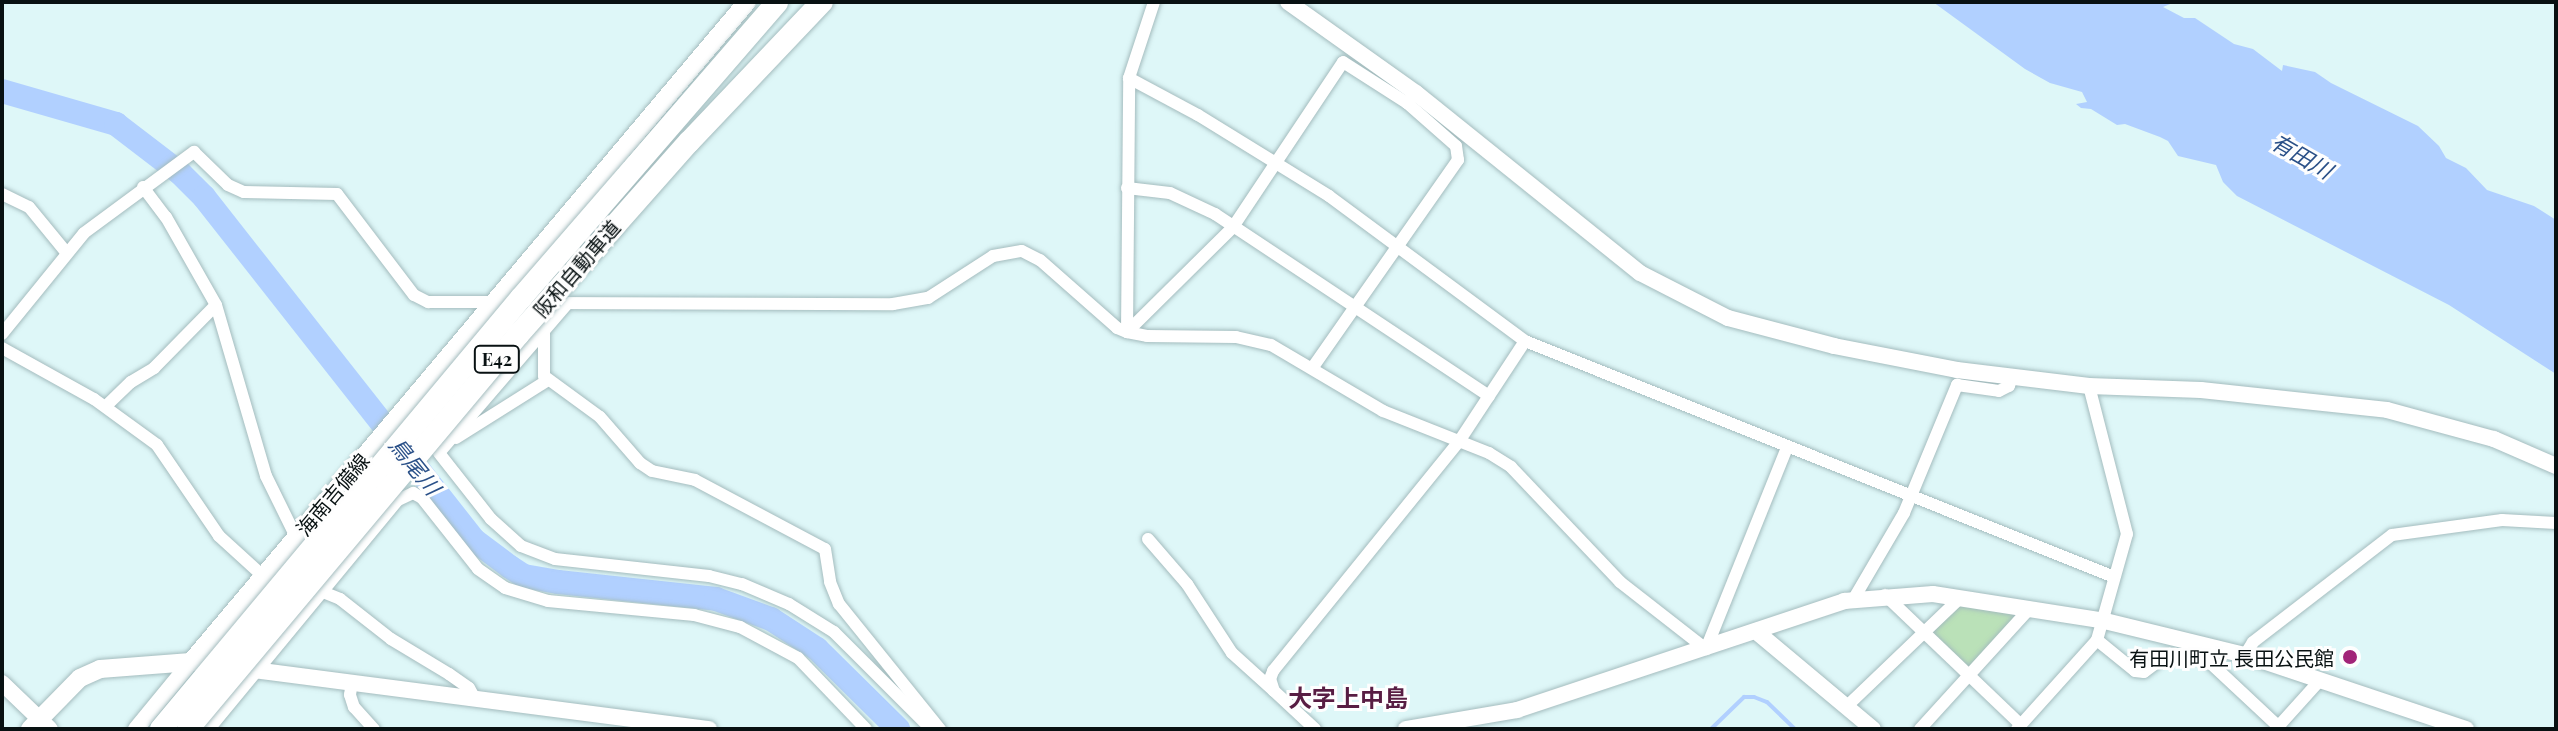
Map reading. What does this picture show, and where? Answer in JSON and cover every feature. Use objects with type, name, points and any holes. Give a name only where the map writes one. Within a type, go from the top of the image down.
[{"type":"highway","name":"阪和自動車道","points":[[161,729],[540,275],[777,2]]},
{"type":"highway","name":"阪和自動車道","points":[[188,729],[518,335],[689,142],[822,2]]},
{"type":"main road","name":"海南吉備線","points":[[191,662],[747,2]]},
{"type":"main road","points":[[40,726],[80,678],[100,669],[191,662]]},
{"type":"street","points":[[1127,332],[1129,78],[1154,2]]},
{"type":"street","points":[[1288,2],[1618,256],[1657,284],[1702,308],[1752,326],[1834,346],[2012,377],[2089,386],[2201,390],[2387,410],[2494,439],[2556,466]]},
{"type":"street","points":[[1127,332],[1233,227],[1343,62],[1412,98],[1460,152],[1453,168],[1313,367]]},
{"type":"street","points":[[1129,78],[1275,162],[1398,247],[1525,341],[1910,498],[2114,577]]},
{"type":"street","points":[[2,334],[84,233],[190,153],[198,153],[228,185],[244,192],[337,194],[414,295],[428,302],[893,304],[938,294],[993,256],[1012,250],[1040,260],[1117,328],[1147,336],[1249,339],[1271,345],[1383,411],[1460,440],[1511,467],[1620,582],[1706,649]]},
{"type":"street","points":[[143,187],[166,217],[216,305],[266,476],[296,537]]},
{"type":"street","points":[[1127,188],[1157,189],[1181,197],[1233,227],[1489,396]]},
{"type":"street","points":[[2,194],[29,207],[66,252]]},
{"type":"street","points":[[567,304],[441,449],[441,458],[500,530],[521,546],[555,559],[687,572],[730,581],[767,594],[834,632],[931,729]]},
{"type":"street","points":[[106,406],[131,382],[154,368],[216,305]]},
{"type":"street","points":[[544,329],[544,376],[600,417],[646,468],[695,480],[825,549],[830,582],[839,604],[940,729]]},
{"type":"street","points":[[1274,691],[1270,679],[1273,671],[1460,440],[1525,341]]},
{"type":"street","points":[[2,348],[106,406],[157,445],[219,536],[263,576]]},
{"type":"street","points":[[1853,600],[1910,498],[1957,385],[1999,391],[2009,386],[2012,377]]},
{"type":"street","points":[[449,439],[548,380]]},
{"type":"street","points":[[1885,595],[2019,727],[2097,640],[2105,621],[2127,528],[2089,386]]},
{"type":"street","points":[[1706,649],[1787,447]]},
{"type":"street","points":[[209,729],[398,500],[413,493],[422,498],[478,569],[505,588],[548,601],[694,615],[740,627],[798,658],[866,729]]},
{"type":"street","points":[[2245,655],[2253,642],[2392,535],[2502,520],[2556,523]]},
{"type":"street","points":[[1148,539],[1187,584],[1232,653],[1315,729]]},
{"type":"street","points":[[278,559],[312,588],[323,590],[459,681],[475,699]]},
{"type":"street","points":[[1406,729],[1517,710],[1853,600],[1885,595],[1961,597],[2105,621],[2204,650],[2245,655],[2466,729]]},
{"type":"street","points":[[1846,707],[1961,597]]},
{"type":"street","points":[[1920,729],[2030,608]]},
{"type":"street","points":[[1758,633],[1873,729]]},
{"type":"street","points":[[2097,640],[2135,671],[2144,672],[2165,656],[2204,650]]},
{"type":"street","points":[[2204,650],[2278,728],[2321,679]]},
{"type":"street","points":[[136,729],[191,662],[639,724],[709,729]]},
{"type":"street","points":[[352,682],[350,695],[354,707],[374,729]]},
{"type":"street","points":[[2,683],[40,726]]},
{"type":"green space","points":[[1962,601],[2023,611],[1969,671],[1929,633]]},
{"type":"water","name":"有田川","points":[[1933,2],[2175,2],[2163,7],[2184,18],[2195,18],[2234,44],[2253,49],[2282,71],[2283,65],[2315,72],[2418,126],[2439,146],[2446,158],[2466,168],[2487,190],[2534,206],[2556,220],[2556,374],[2449,305],[2237,196],[2223,182],[2216,165],[2178,156],[2168,141],[2160,137],[2125,124],[2117,125],[2091,109],[2081,108],[2076,104],[2087,102],[2082,92],[2050,83],[2025,69]]},
{"type":"waterway","name":"鳥尾川","points":[[2,91],[116,124],[180,173],[204,197],[474,540],[510,567],[524,576],[558,582],[716,599],[771,619],[817,649],[898,729]]},
{"type":"waterway","points":[[1711,729],[1744,697],[1767,702],[1795,729]]},
{"type":"place","name":"有田川町立 長田公民館","points":[[2350,657]]},
{"type":"district","name":"大字上中島","points":[[1348,698]]}]
